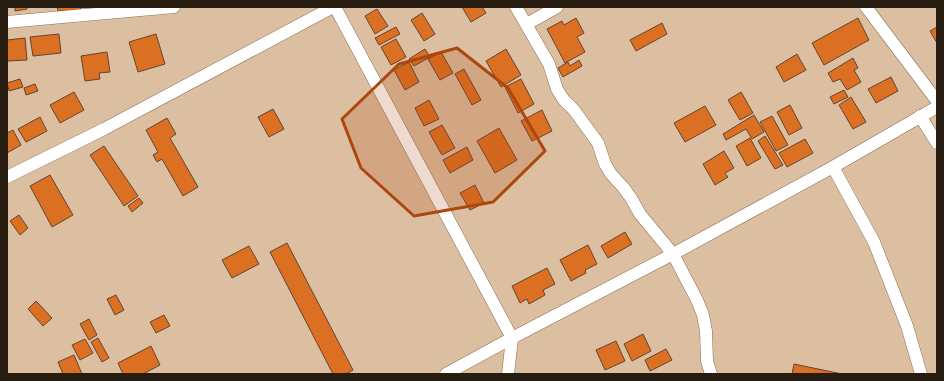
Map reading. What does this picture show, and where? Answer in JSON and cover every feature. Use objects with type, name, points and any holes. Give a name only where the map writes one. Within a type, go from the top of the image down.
[{"type":"street","points":[[7,22],[174,7]]},
{"type":"street","points":[[7,177],[104,129],[334,7],[512,338],[508,374]]},
{"type":"street","points":[[516,7],[549,64],[560,94],[574,110],[598,143],[610,174],[623,187],[640,214],[673,254],[697,300],[703,315],[706,331],[707,361],[711,374]]},
{"type":"street","points":[[527,24],[557,7]]},
{"type":"street","points":[[866,7],[937,101]]},
{"type":"street","points":[[446,374],[833,168],[937,107]]},
{"type":"street","points":[[920,116],[937,143]]},
{"type":"street","points":[[833,168],[874,242],[907,326],[921,374]]},
{"type":"highlighted area","points":[[457,48],[508,88],[545,151],[493,202],[414,216],[361,168],[342,119],[399,64]]},
{"type":"building","points":[[15,7],[27,7],[27,9],[15,11]]},
{"type":"building","points":[[57,7],[80,7],[81,10],[58,11]]},
{"type":"building","points":[[462,7],[482,7],[486,13],[471,22]]},
{"type":"building","points":[[377,9],[388,26],[375,34],[365,16]]},
{"type":"building","points":[[422,13],[435,34],[424,41],[411,20]]},
{"type":"building","points":[[576,18],[584,33],[577,37],[585,52],[565,63],[547,29],[562,21],[564,25]]},
{"type":"building","points":[[858,18],[869,40],[824,65],[812,43]]},
{"type":"building","points":[[662,23],[667,34],[636,51],[630,40]]},
{"type":"building","points":[[396,27],[400,34],[379,45],[375,38]]},
{"type":"building","points":[[937,27],[937,43],[930,31]]},
{"type":"building","points":[[59,34],[61,53],[33,56],[30,37]]},
{"type":"building","points":[[156,34],[165,64],[138,72],[129,42]]},
{"type":"building","points":[[25,38],[27,60],[7,61],[7,40]]},
{"type":"building","points":[[396,39],[406,57],[391,65],[381,47]]},
{"type":"building","points":[[425,49],[430,57],[414,66],[409,59]]},
{"type":"building","points":[[506,49],[521,75],[501,87],[486,61]]},
{"type":"building","points":[[107,52],[110,72],[99,73],[100,79],[85,81],[81,56]]},
{"type":"building","points":[[441,52],[453,73],[440,80],[428,59]]},
{"type":"building","points":[[797,54],[806,70],[784,82],[776,67]]},
{"type":"building","points":[[853,58],[858,68],[854,70],[861,82],[847,90],[840,79],[833,82],[828,73]]},
{"type":"building","points":[[579,60],[582,66],[563,77],[558,68],[568,62],[570,66]]},
{"type":"building","points":[[409,62],[419,82],[405,90],[394,70]]},
{"type":"building","points":[[464,69],[481,100],[472,105],[455,74]]},
{"type":"building","points":[[891,77],[898,91],[876,103],[868,89]]},
{"type":"building","points":[[20,79],[23,87],[9,91],[7,83]]},
{"type":"building","points":[[521,79],[534,104],[518,113],[505,87]]},
{"type":"building","points":[[35,84],[38,91],[26,95],[24,88]]},
{"type":"building","points":[[844,90],[848,97],[834,104],[830,97]]},
{"type":"building","points":[[74,92],[84,110],[60,123],[50,105]]},
{"type":"building","points":[[741,92],[753,113],[740,120],[728,100]]},
{"type":"building","points":[[851,97],[866,122],[853,129],[839,105]]},
{"type":"building","points":[[429,100],[439,119],[424,126],[415,108]]},
{"type":"building","points":[[790,105],[802,128],[789,135],[777,112]]},
{"type":"building","points":[[705,106],[716,125],[685,142],[674,123]]},
{"type":"building","points":[[273,109],[284,129],[269,137],[258,117]]},
{"type":"building","points":[[542,110],[552,131],[532,141],[521,121]]},
{"type":"building","points":[[754,115],[764,132],[752,139],[746,129],[726,140],[723,134]]},
{"type":"building","points":[[772,116],[788,145],[776,151],[760,122]]},
{"type":"building","points":[[40,117],[47,131],[26,142],[18,129]]},
{"type":"building","points":[[167,118],[176,134],[170,138],[198,187],[183,196],[162,159],[157,162],[153,155],[158,152],[146,130]]},
{"type":"building","points":[[442,125],[455,148],[442,155],[429,132]]},
{"type":"building","points":[[499,128],[517,160],[495,173],[477,141]]},
{"type":"building","points":[[13,130],[21,145],[7,153],[7,133]]},
{"type":"building","points":[[765,136],[783,165],[775,169],[758,141]]},
{"type":"building","points":[[750,138],[761,158],[747,166],[736,146]]},
{"type":"building","points":[[805,139],[813,153],[787,167],[779,153]]},
{"type":"building","points":[[104,146],[138,196],[124,206],[90,155]]},
{"type":"building","points":[[467,147],[473,160],[450,173],[443,160]]},
{"type":"building","points":[[724,151],[734,168],[725,173],[728,177],[715,185],[703,164]]},
{"type":"building","points":[[50,175],[73,215],[52,227],[30,186]]},
{"type":"building","points":[[475,185],[484,203],[470,210],[460,193]]},
{"type":"building","points":[[139,198],[143,203],[132,212],[128,206]]},
{"type":"building","points":[[19,215],[28,228],[20,235],[10,221]]},
{"type":"building","points":[[625,232],[632,244],[608,258],[601,246]]},
{"type":"building","points":[[287,243],[353,370],[346,374],[333,374],[270,252]]},
{"type":"building","points":[[588,245],[597,264],[585,270],[586,273],[571,281],[560,260]]},
{"type":"building","points":[[249,246],[259,264],[232,278],[222,260]]},
{"type":"building","points":[[547,268],[555,284],[543,290],[545,295],[529,304],[527,299],[520,303],[512,286]]},
{"type":"building","points":[[116,295],[124,310],[115,315],[107,299]]},
{"type":"building","points":[[36,301],[52,318],[43,326],[28,309]]},
{"type":"building","points":[[164,315],[170,326],[156,333],[150,322]]},
{"type":"building","points":[[89,319],[97,335],[89,340],[80,324]]},
{"type":"building","points":[[643,334],[651,351],[632,361],[624,344]]},
{"type":"building","points":[[98,338],[109,358],[102,362],[91,342]]},
{"type":"building","points":[[85,339],[93,353],[80,360],[72,345]]},
{"type":"building","points":[[616,341],[625,361],[605,370],[596,350]]},
{"type":"building","points":[[151,346],[160,365],[143,374],[123,374],[118,363]]},
{"type":"building","points":[[666,349],[672,360],[650,371],[645,360]]},
{"type":"building","points":[[74,355],[82,374],[63,374],[58,362]]},
{"type":"building","points":[[794,364],[842,374],[792,374]]}]
